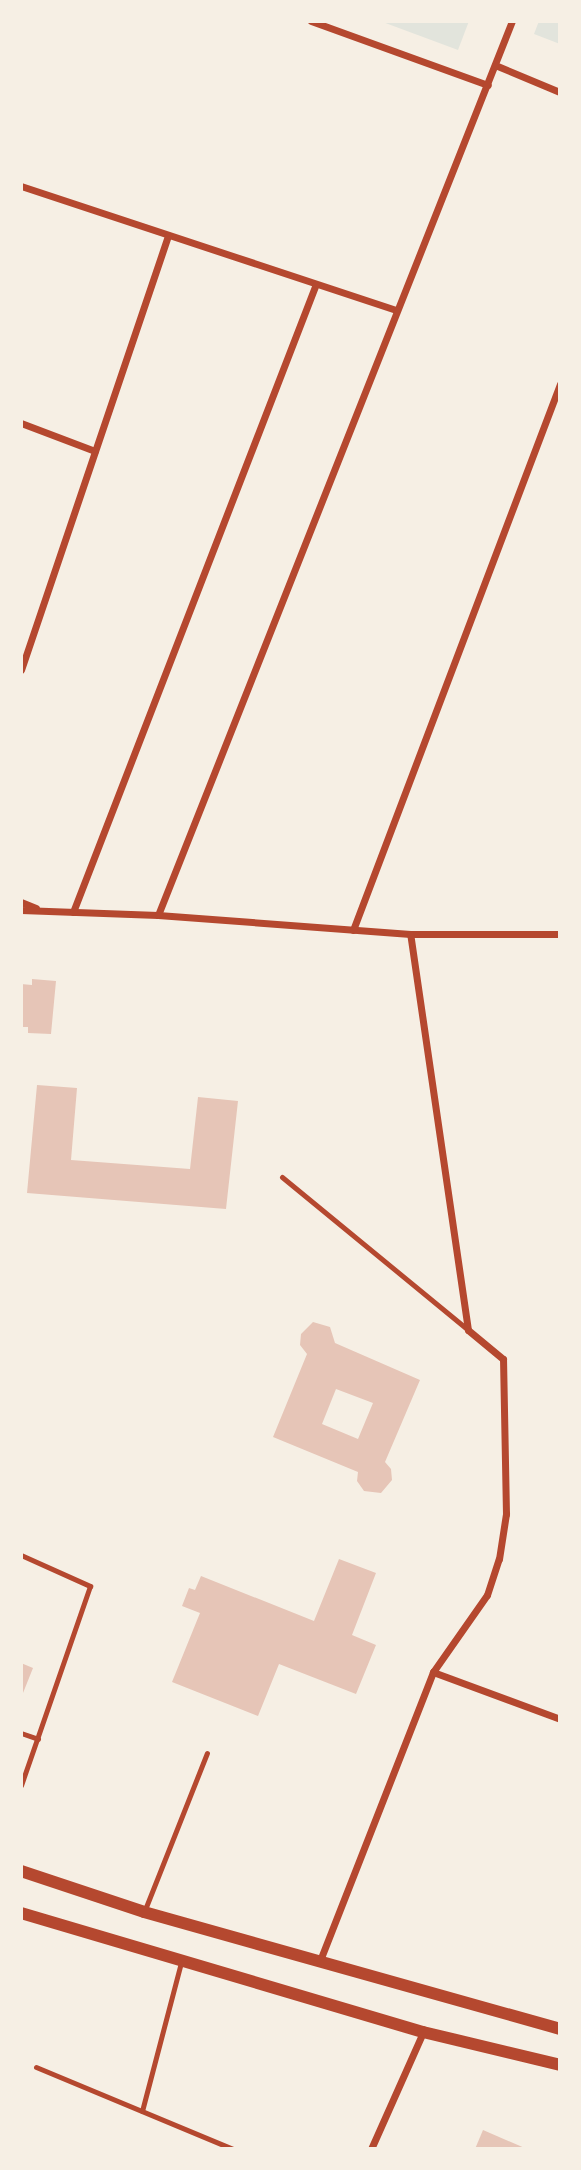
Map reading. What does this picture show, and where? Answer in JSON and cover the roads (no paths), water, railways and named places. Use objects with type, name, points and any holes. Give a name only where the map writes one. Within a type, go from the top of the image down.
[{"type":"street","points":[[311,21],[488,85]]},
{"type":"street","points":[[158,915],[512,21]]},
{"type":"street","points":[[495,65],[560,92]]},
{"type":"street","points":[[21,186],[396,310]]},
{"type":"street","points":[[21,668],[168,235]]},
{"type":"street","points":[[73,912],[316,284]]},
{"type":"street","points":[[353,930],[560,384]]},
{"type":"street","points":[[21,423],[95,451]]},
{"type":"street","points":[[21,902],[43,911]]},
{"type":"street","points":[[21,910],[158,915],[410,934],[560,934]]},
{"type":"street","points":[[319,1963],[433,1672],[487,1595],[499,1559],[506,1514],[503,1359],[468,1330],[410,934]]},
{"type":"street","points":[[433,1672],[560,1719]]},
{"type":"street","points":[[21,1871],[144,1912],[560,2029]]},
{"type":"street","points":[[21,1913],[423,2032],[560,2065]]},
{"type":"street","points":[[372,2149],[423,2032]]},
{"type":"lane","points":[[282,1177],[468,1330]]},
{"type":"lane","points":[[21,1555],[90,1586],[21,1785]]},
{"type":"lane","points":[[21,1733],[38,1739]]},
{"type":"lane","points":[[144,1912],[206,1753]]},
{"type":"lane","points":[[142,2111],[181,1962]]},
{"type":"lane","points":[[36,2067],[233,2149]]}]
